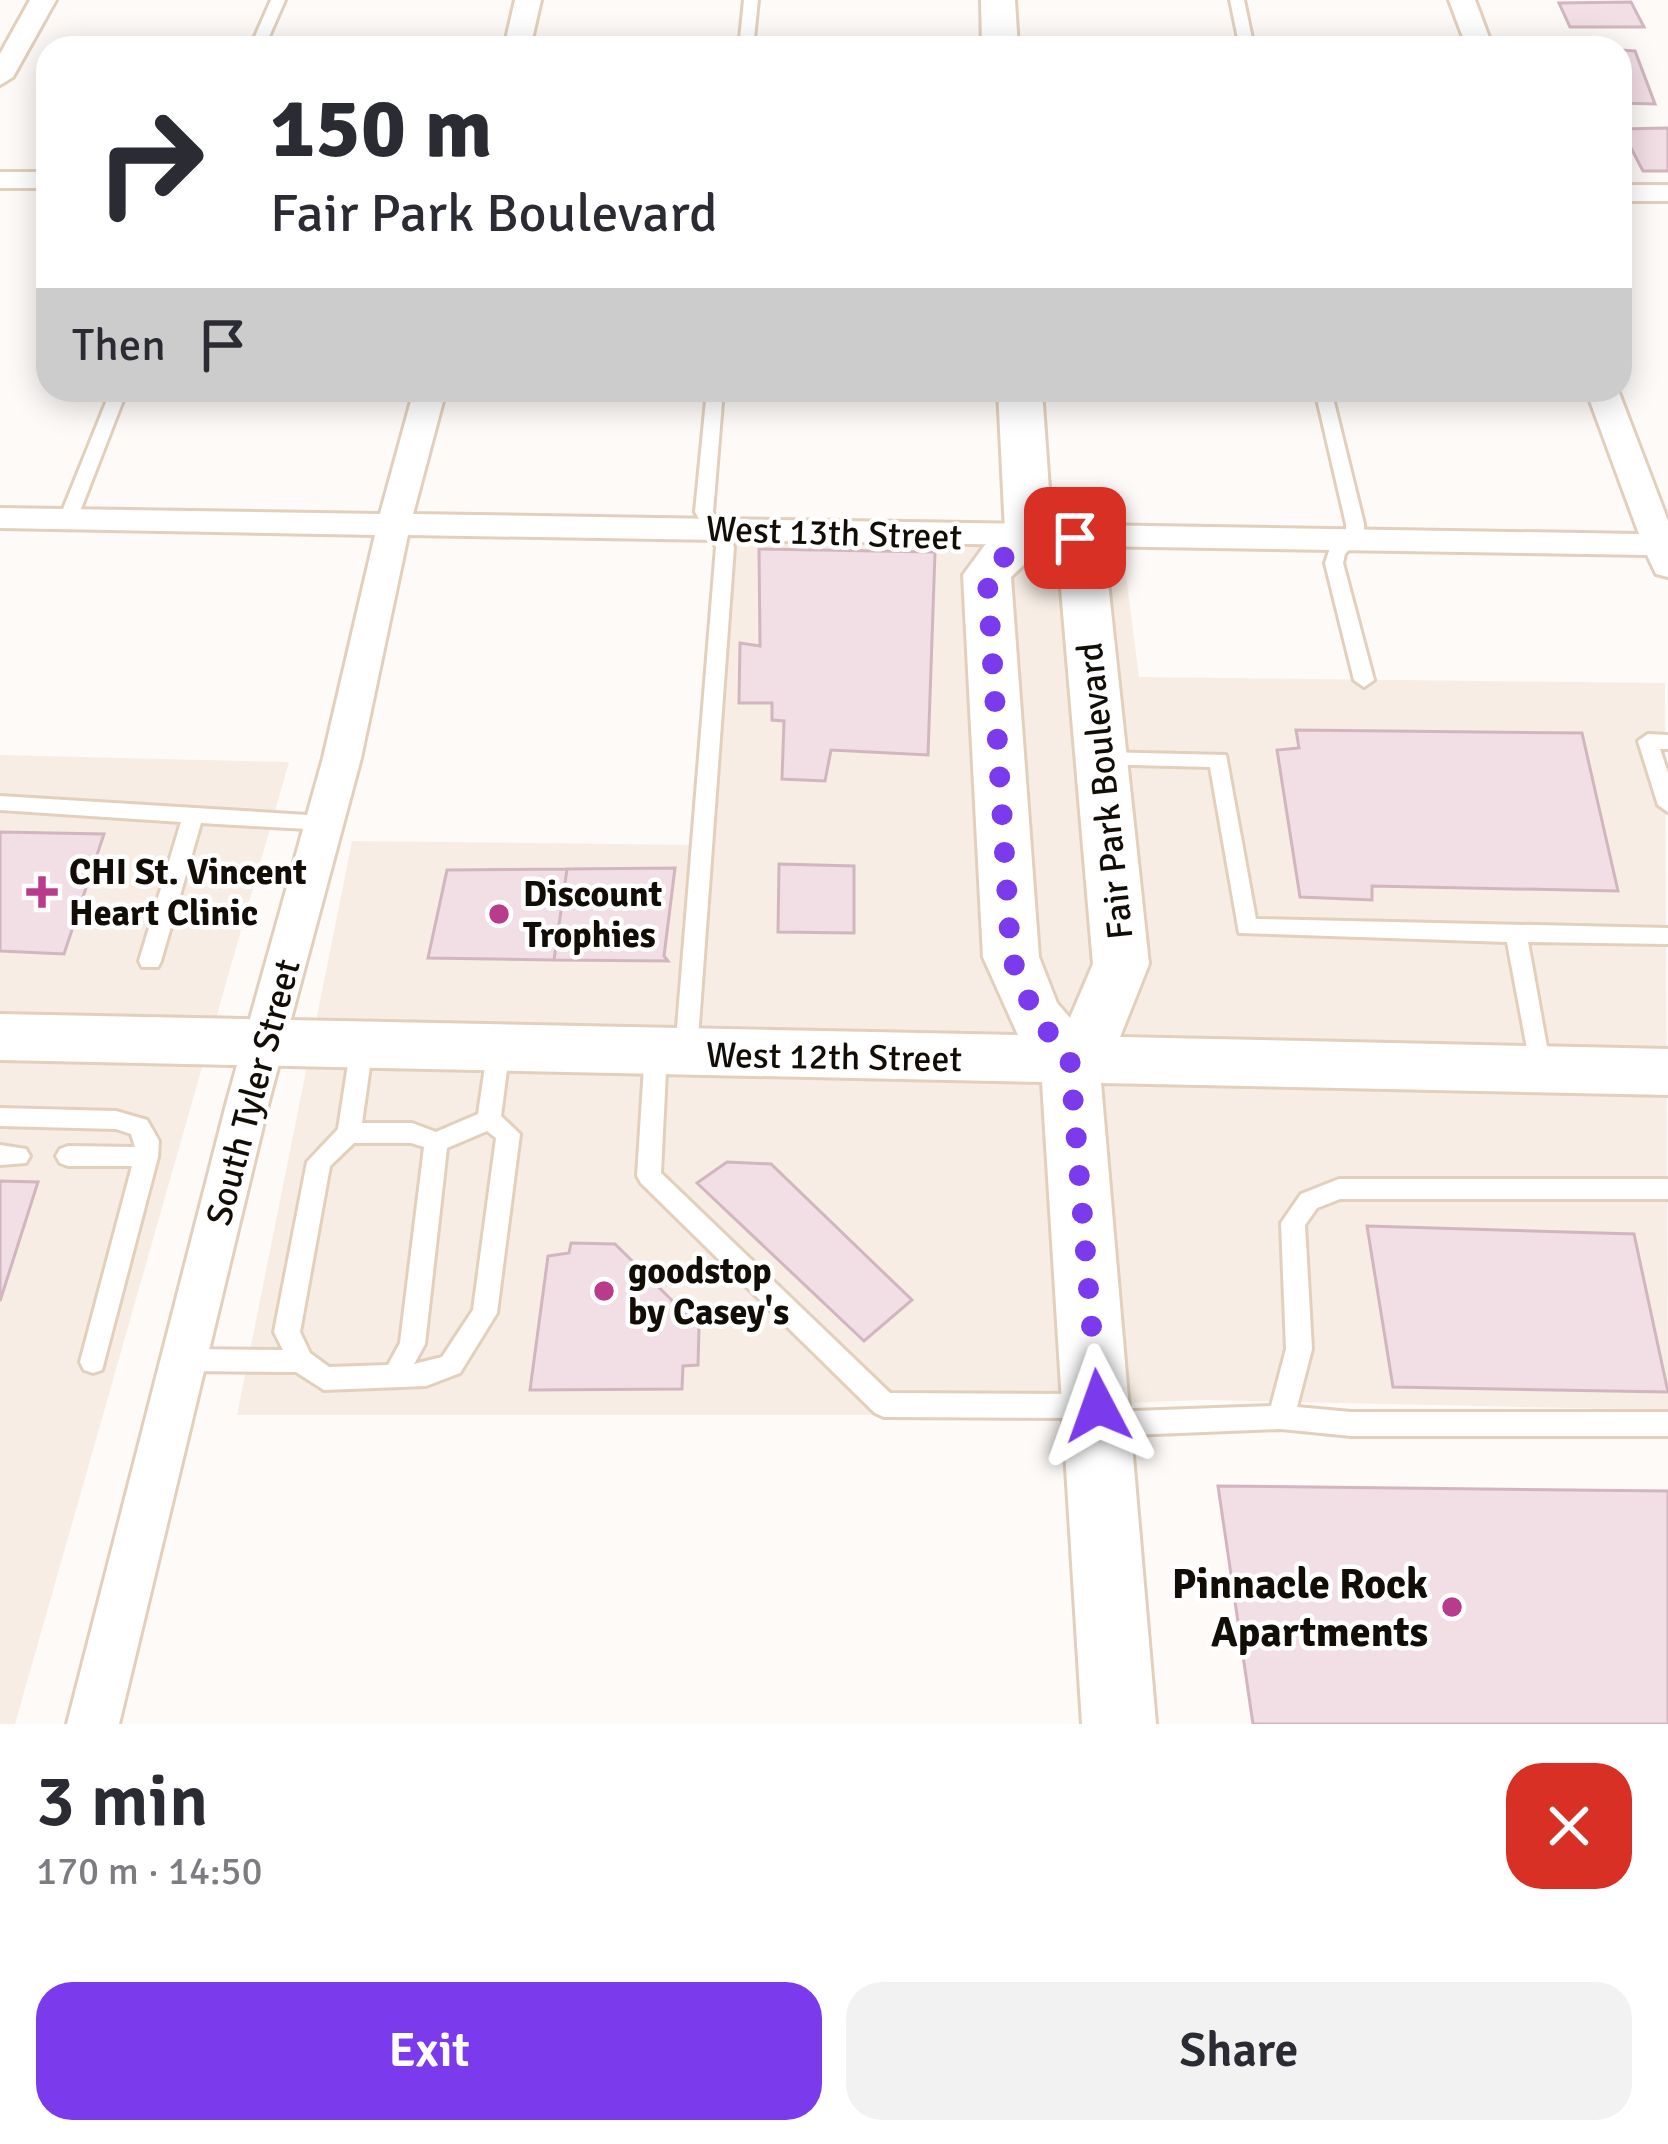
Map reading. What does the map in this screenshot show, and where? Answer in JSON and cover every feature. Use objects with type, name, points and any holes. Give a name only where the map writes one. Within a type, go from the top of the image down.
[{"type":"main road","points":[[998,0],[1000,36]]},
{"type":"main road","points":[[1021,402],[1028,538],[1002,556],[987,575],[1011,957],[1034,1013],[1070,1061],[1119,1724]]},
{"type":"main road","name":"Fair Park Boulevard","points":[[1028,538],[1069,558],[1083,573],[1121,964],[1089,1042],[1070,1061]]},
{"type":"main road","name":"West 12th Street","points":[[0,1037],[264,1042],[358,1072],[493,1090],[671,1052],[1668,1072]]},
{"type":"street","points":[[0,77],[43,0]]},
{"type":"street","points":[[520,36],[528,0]]},
{"type":"street","points":[[1462,0],[1476,36]]},
{"type":"street","points":[[0,180],[36,181]]},
{"type":"street","points":[[1632,193],[1668,193]]},
{"type":"street","name":"South Tyler Street","points":[[93,1724],[264,1042],[324,824],[427,402]]},
{"type":"street","points":[[1607,402],[1664,552]]},
{"type":"street","name":"West 13th Street","points":[[0,518],[715,529],[1664,552]]},
{"type":"lane","points":[[262,36],[278,0]]},
{"type":"lane","points":[[747,36],[751,0]]},
{"type":"lane","points":[[1237,0],[1244,36]]},
{"type":"lane","points":[[68,519],[114,402]]},
{"type":"lane","points":[[714,402],[704,512],[725,548],[671,1052],[649,1176],[884,1405],[1281,1417],[1352,1424],[1668,1424]]},
{"type":"lane","points":[[1327,402],[1355,524],[1350,542],[1336,552],[1334,563],[1364,680]]},
{"type":"lane","points":[[1668,742],[1648,741],[1668,805]]},
{"type":"lane","points":[[1098,759],[1219,760],[1247,927],[1668,936]]},
{"type":"lane","points":[[0,803],[105,806],[324,824]]},
{"type":"lane","points":[[150,961],[193,815]]},
{"type":"lane","points":[[1516,934],[1540,1069]]},
{"type":"lane","points":[[358,1072],[349,1133],[319,1162],[286,1332],[301,1361],[324,1379],[394,1378],[426,1375],[451,1365],[485,1312],[508,1134],[493,1090],[436,1142],[412,1344],[394,1378]]},
{"type":"lane","points":[[0,1117],[116,1120],[139,1127],[147,1141],[93,1362]]},
{"type":"lane","points":[[349,1133],[412,1133],[436,1142]]},
{"type":"lane","points":[[68,1156],[146,1157]]},
{"type":"lane","points":[[1281,1417],[1299,1349],[1293,1223],[1309,1201],[1339,1189],[1668,1189]]},
{"type":"lane","points":[[184,1360],[301,1361]]},
{"type":"shaded area","points":[[715,529],[1029,538],[1124,560],[1139,677],[1665,683],[1668,1410],[1205,1400],[1072,1405],[1000,1415],[237,1415],[352,841],[702,845],[725,548]]},
{"type":"shaded area","points":[[0,755],[289,762],[15,1724],[0,1724]]},
{"type":"building","points":[[1631,2],[1644,27],[1570,27],[1559,3]]},
{"type":"building","points":[[1632,51],[1635,51],[1655,104],[1632,103]]},
{"type":"building","points":[[1668,128],[1668,171],[1643,171],[1632,150],[1632,129]]},
{"type":"building","points":[[759,549],[935,552],[928,755],[831,750],[825,781],[782,779],[784,721],[772,720],[772,703],[739,703],[740,643],[760,646]]},
{"type":"building","points":[[1296,730],[1582,733],[1618,891],[1372,886],[1372,900],[1300,897],[1277,750],[1299,748]]},
{"type":"building","name":"CHI St. Vincent Heart Clinic","points":[[0,832],[104,834],[64,954],[0,951]]},
{"type":"building","points":[[779,864],[854,866],[854,933],[778,932]]},
{"type":"building","points":[[675,868],[664,956],[668,961],[554,960],[567,869]]},
{"type":"building","name":"Discount Trophies","points":[[567,869],[554,960],[428,958],[447,870]]},
{"type":"building","name":"goodstop by Casey's","points":[[727,1162],[771,1164],[912,1300],[864,1341],[697,1183]]},
{"type":"building","points":[[0,1181],[38,1182],[0,1301]]},
{"type":"building","points":[[1367,1226],[1634,1234],[1668,1392],[1393,1387]]},
{"type":"building","name":"goodstop by Casey's","points":[[571,1243],[615,1244],[699,1327],[698,1365],[683,1366],[682,1389],[530,1390],[548,1256],[569,1253]]},
{"type":"building","name":"Pinnacle Rock Apartments","points":[[1218,1486],[1668,1491],[1668,1724],[1253,1724]]},
{"type":"place","name":"CHI St. Vincent Heart Clinic","points":[[42,892]]},
{"type":"place","name":"Discount Trophies","points":[[499,914]]},
{"type":"place","name":"goodstop by Casey's","points":[[604,1291]]},
{"type":"place","name":"Pinnacle Rock Apartments","points":[[1452,1607]]},
{"type":"route","points":[[1075,538],[1028,538],[1002,556],[987,575],[1011,957],[1034,1013],[1070,1061],[1098,1406]]}]
